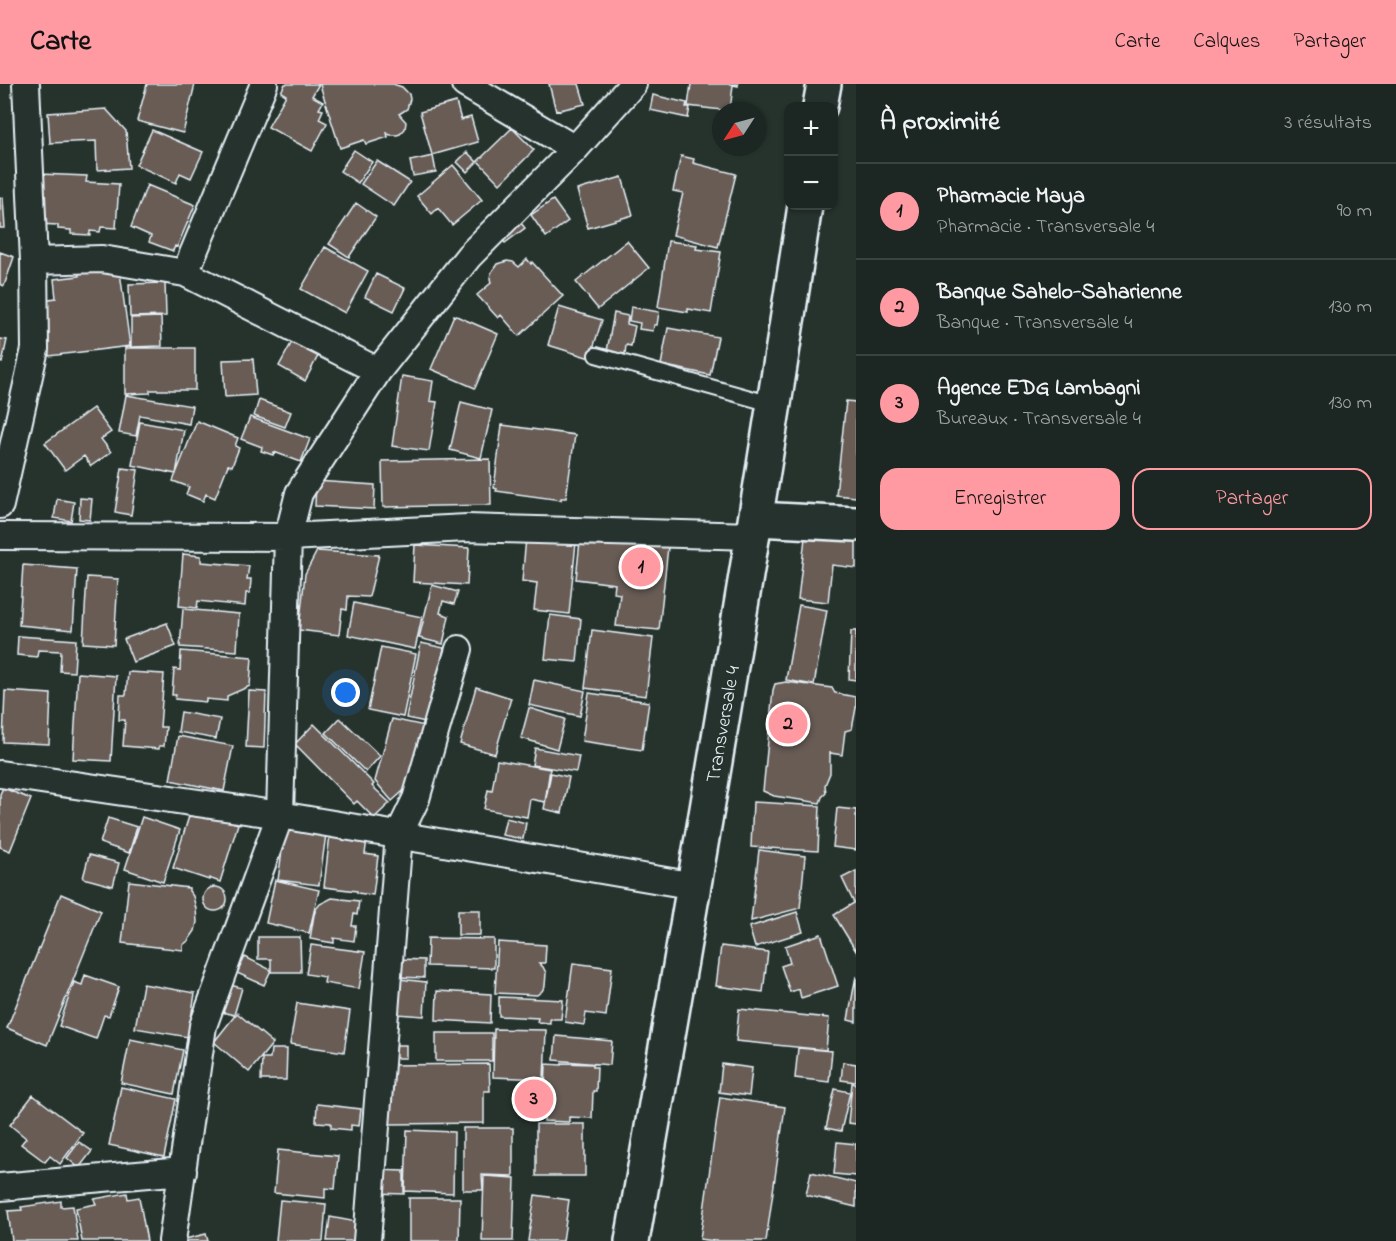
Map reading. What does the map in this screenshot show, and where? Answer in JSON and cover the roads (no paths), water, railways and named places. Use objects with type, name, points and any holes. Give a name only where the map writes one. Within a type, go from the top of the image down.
[{"type":"main road","points":[[821,102],[824,84]]},
{"type":"main road","name":"Transversale 4","points":[[632,1241],[755,528],[804,210]]},
{"type":"main road","points":[[755,528],[856,525]]},
{"type":"street","points":[[0,505],[35,349],[34,261],[26,84]]},
{"type":"street","points":[[186,273],[264,84]]},
{"type":"street","points":[[465,84],[575,149]]},
{"type":"street","points":[[172,1241],[203,1026],[280,815],[288,537],[299,493],[378,371],[469,256],[575,149],[633,84]]},
{"type":"street","points":[[34,261],[102,259],[186,273],[378,371]]},
{"type":"street","points":[[0,536],[288,537],[467,528],[755,528]]},
{"type":"street","points":[[367,1241],[399,834],[416,799],[459,649]]},
{"type":"street","points":[[0,774],[399,834],[695,886]]},
{"type":"street","points":[[0,1187],[183,1171]]},
{"type":"lane","points":[[596,355],[774,405]]},
{"type":"place","name":"Pharmacie Maya","points":[[641,567]]},
{"type":"place","name":"Banque Sahelo-Saharienne","points":[[788,724]]},
{"type":"place","name":"Agence EDG Lambagni","points":[[534,1099]]}]
